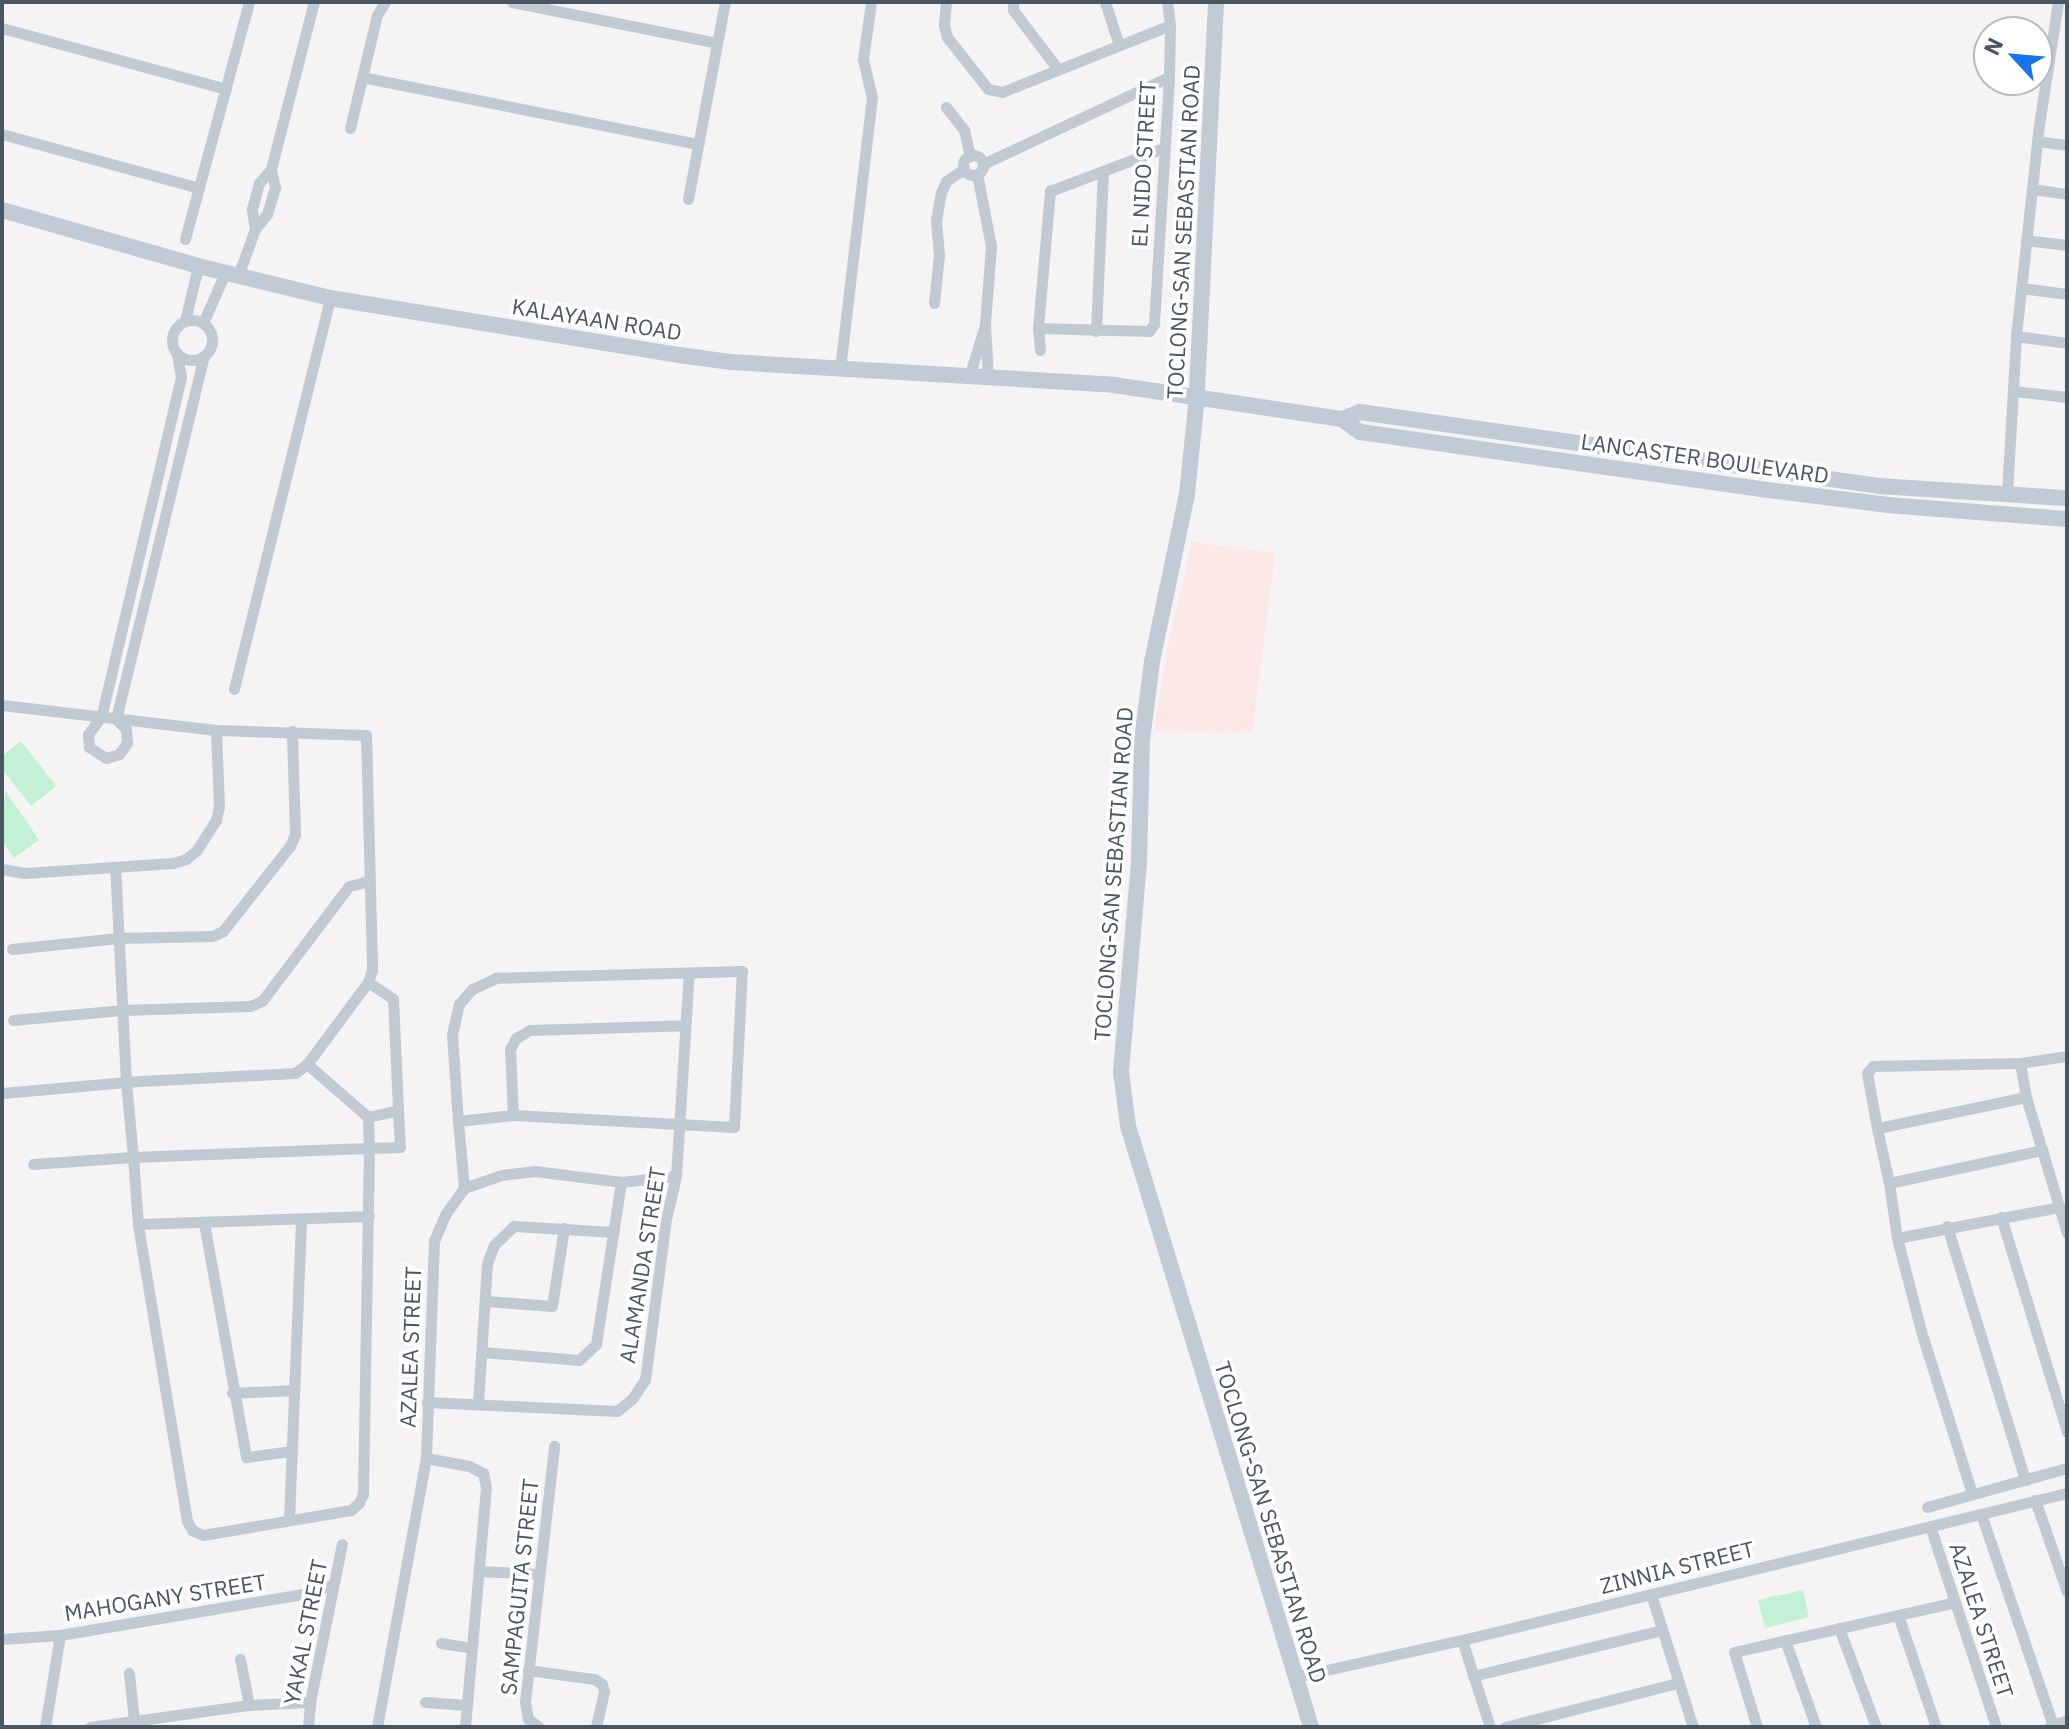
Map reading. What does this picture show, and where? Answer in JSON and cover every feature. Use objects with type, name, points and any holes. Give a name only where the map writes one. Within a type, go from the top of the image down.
[{"type":"main road","name":"TOCLONG-SAN SEBASTIAN ROAD","points":[[1216,2],[1197,396],[1187,494],[1152,662],[1142,740],[1139,862],[1121,1072],[1128,1126],[1311,1727]]},
{"type":"main road","name":"KALAYAAN ROAD","points":[[2,210],[198,266],[330,298],[705,359],[1114,385],[1197,396]]},
{"type":"main road","name":"LANCASTER BOULEVARD","points":[[1197,396],[1342,419],[1360,432],[1760,489],[1888,505],[2067,519]]},
{"type":"main road","name":"LANCASTER BOULEVARD","points":[[1342,419],[1360,412],[1879,486],[2067,498]]},
{"type":"street","points":[[185,239],[249,2]]},
{"type":"street","points":[[203,323],[255,229],[252,209],[259,183],[271,169],[314,2]]},
{"type":"street","points":[[350,128],[377,15],[385,2]]},
{"type":"street","points":[[512,2],[717,43]]},
{"type":"street","points":[[688,199],[725,2]]},
{"type":"street","points":[[840,369],[872,98],[863,59],[871,2]]},
{"type":"street","points":[[946,2],[947,37],[988,89],[1002,92],[1170,25]]},
{"type":"street","points":[[1013,2],[1013,10],[1057,68]]},
{"type":"street","points":[[1105,2],[1119,45]]},
{"type":"street","name":"EL NIDO STREET","points":[[1096,331],[1152,329],[1169,77],[1167,2]]},
{"type":"street","points":[[2007,493],[2016,336],[2037,141],[2061,17],[2058,2]]},
{"type":"street","points":[[2,28],[226,89]]},
{"type":"street","points":[[362,77],[698,144]]},
{"type":"street","points":[[964,169],[971,175],[1169,77]]},
{"type":"street","points":[[946,107],[964,130],[970,156]]},
{"type":"street","points":[[2,134],[199,188]]},
{"type":"street","points":[[2037,141],[2067,145]]},
{"type":"street","points":[[1040,350],[1038,328],[1050,191],[1163,148]]},
{"type":"street","points":[[934,303],[939,255],[936,220],[941,193],[946,181],[964,169],[965,160],[977,156],[991,246],[985,324],[988,378]]},
{"type":"street","points":[[1038,328],[1096,331],[1103,172]]},
{"type":"street","points":[[2032,189],[2067,194]]},
{"type":"street","points":[[2026,240],[2067,245]]},
{"type":"street","points":[[116,719],[126,729],[127,743],[119,754],[106,758],[94,753],[87,741],[90,727],[101,717],[181,377],[172,335],[185,321],[198,266]]},
{"type":"street","points":[[2021,288],[2067,294]]},
{"type":"street","points":[[234,689],[330,298]]},
{"type":"street","points":[[185,321],[203,323]]},
{"type":"street","points":[[116,719],[204,356],[212,339],[203,323]]},
{"type":"street","points":[[969,377],[985,324]]},
{"type":"street","points":[[2016,336],[2067,343]]},
{"type":"street","points":[[177,354],[193,360],[204,356]]},
{"type":"street","points":[[2013,391],[2067,397]]},
{"type":"street","points":[[2,705],[216,730],[366,735],[372,970],[368,982],[307,1064],[283,1076],[126,1082],[2,1093]]},
{"type":"street","points":[[2,869],[25,873],[173,863],[196,851],[216,820],[219,806],[216,730]]},
{"type":"street","points":[[12,949],[118,938],[212,936],[233,922],[290,846],[295,834],[292,731]]},
{"type":"street","points":[[115,867],[126,1082],[138,1224],[187,1521],[192,1530],[203,1535],[351,1510],[363,1494],[368,1117],[307,1064]]},
{"type":"street","points":[[13,1020],[122,1010],[250,1006],[262,1001],[349,886],[369,881]]},
{"type":"street","points":[[458,1121],[513,1115],[734,1127],[742,971],[496,978],[472,989],[459,1004],[452,1034],[458,1121],[464,1188],[502,1175],[535,1171],[621,1182],[676,1176]]},
{"type":"street","name":"ALAMANDA STREET","points":[[427,1402],[617,1411],[632,1399],[645,1380],[666,1219],[676,1176],[689,972]]},
{"type":"street","points":[[33,1164],[400,1147],[393,999],[368,982]]},
{"type":"street","points":[[513,1115],[510,1049],[516,1038],[530,1030],[685,1025]]},
{"type":"street","points":[[1972,1494],[1921,1331],[1897,1238],[1867,1073],[1873,1066],[2020,1063],[2067,1056]]},
{"type":"street","points":[[2020,1063],[2026,1097],[2067,1233]]},
{"type":"street","points":[[1877,1128],[2026,1097]]},
{"type":"street","points":[[368,1117],[398,1110]]},
{"type":"street","points":[[1889,1183],[2042,1150]]},
{"type":"street","points":[[483,1352],[579,1360],[596,1344],[621,1182]]},
{"type":"street","name":"AZALEA STREET","points":[[377,1727],[426,1458],[434,1241],[446,1213],[464,1188]]},
{"type":"street","points":[[1897,1238],[1947,1226],[2060,1207]]},
{"type":"street","points":[[138,1224],[369,1216]]},
{"type":"street","points":[[2001,1217],[2067,1432]]},
{"type":"street","points":[[289,1520],[301,1220]]},
{"type":"street","points":[[204,1223],[232,1393],[246,1457],[292,1451]]},
{"type":"street","points":[[478,1403],[487,1264],[494,1245],[514,1226],[614,1232]]},
{"type":"street","points":[[1947,1226],[2025,1480]]},
{"type":"street","points":[[486,1301],[552,1306],[564,1228]]},
{"type":"street","points":[[232,1393],[294,1390]]},
{"type":"street","name":"SAMPAGUITA STREET","points":[[541,1727],[528,1719],[525,1702],[554,1446]]},
{"type":"street","points":[[426,1458],[469,1466],[483,1473],[486,1487],[465,1727]]},
{"type":"street","points":[[1927,1507],[2067,1468]]},
{"type":"street","name":"ZINNIA STREET","points":[[1295,1677],[1462,1640],[2067,1493]]},
{"type":"street","points":[[2035,1500],[2067,1592]]},
{"type":"street","points":[[1981,1514],[2051,1726],[2067,1720]]},
{"type":"street","name":"AZALEA STREET","points":[[1930,1526],[1996,1727]]},
{"type":"street","name":"YAKAL STREET","points":[[308,1727],[310,1702],[342,1544]]},
{"type":"street","points":[[479,1571],[539,1574]]},
{"type":"street","name":"MAHOGANY STREET","points":[[2,1639],[60,1635],[303,1594],[332,1585]]},
{"type":"street","points":[[1651,1594],[1693,1727]]},
{"type":"street","points":[[1757,1727],[1734,1652],[1955,1602]]},
{"type":"street","points":[[1898,1615],[1936,1727]]},
{"type":"street","points":[[1839,1628],[1876,1727]]},
{"type":"street","points":[[1473,1676],[1661,1630]]},
{"type":"street","points":[[45,1727],[60,1635]]},
{"type":"street","points":[[1462,1640],[1490,1727]]},
{"type":"street","points":[[1785,1640],[1816,1727]]},
{"type":"street","points":[[441,1643],[472,1648]]},
{"type":"street","points":[[240,1659],[249,1705]]},
{"type":"street","points":[[528,1670],[594,1679],[602,1684],[604,1692],[596,1727]]},
{"type":"street","points":[[129,1673],[134,1721]]},
{"type":"street","points":[[1505,1727],[1678,1683]]},
{"type":"street","points":[[90,1727],[249,1705],[310,1702]]},
{"type":"street","points":[[425,1702],[466,1705]]},
{"type":"shaded area","points":[[1192,542],[1275,553],[1252,733],[1154,731],[1166,653]]},
{"type":"green space","points":[[21,741],[56,786],[31,806],[2,769],[2,756]]},
{"type":"green space","points":[[5,790],[39,840],[14,858],[2,841]]},
{"type":"green space","points":[[1803,1590],[1809,1617],[1765,1628],[1758,1600]]}]
